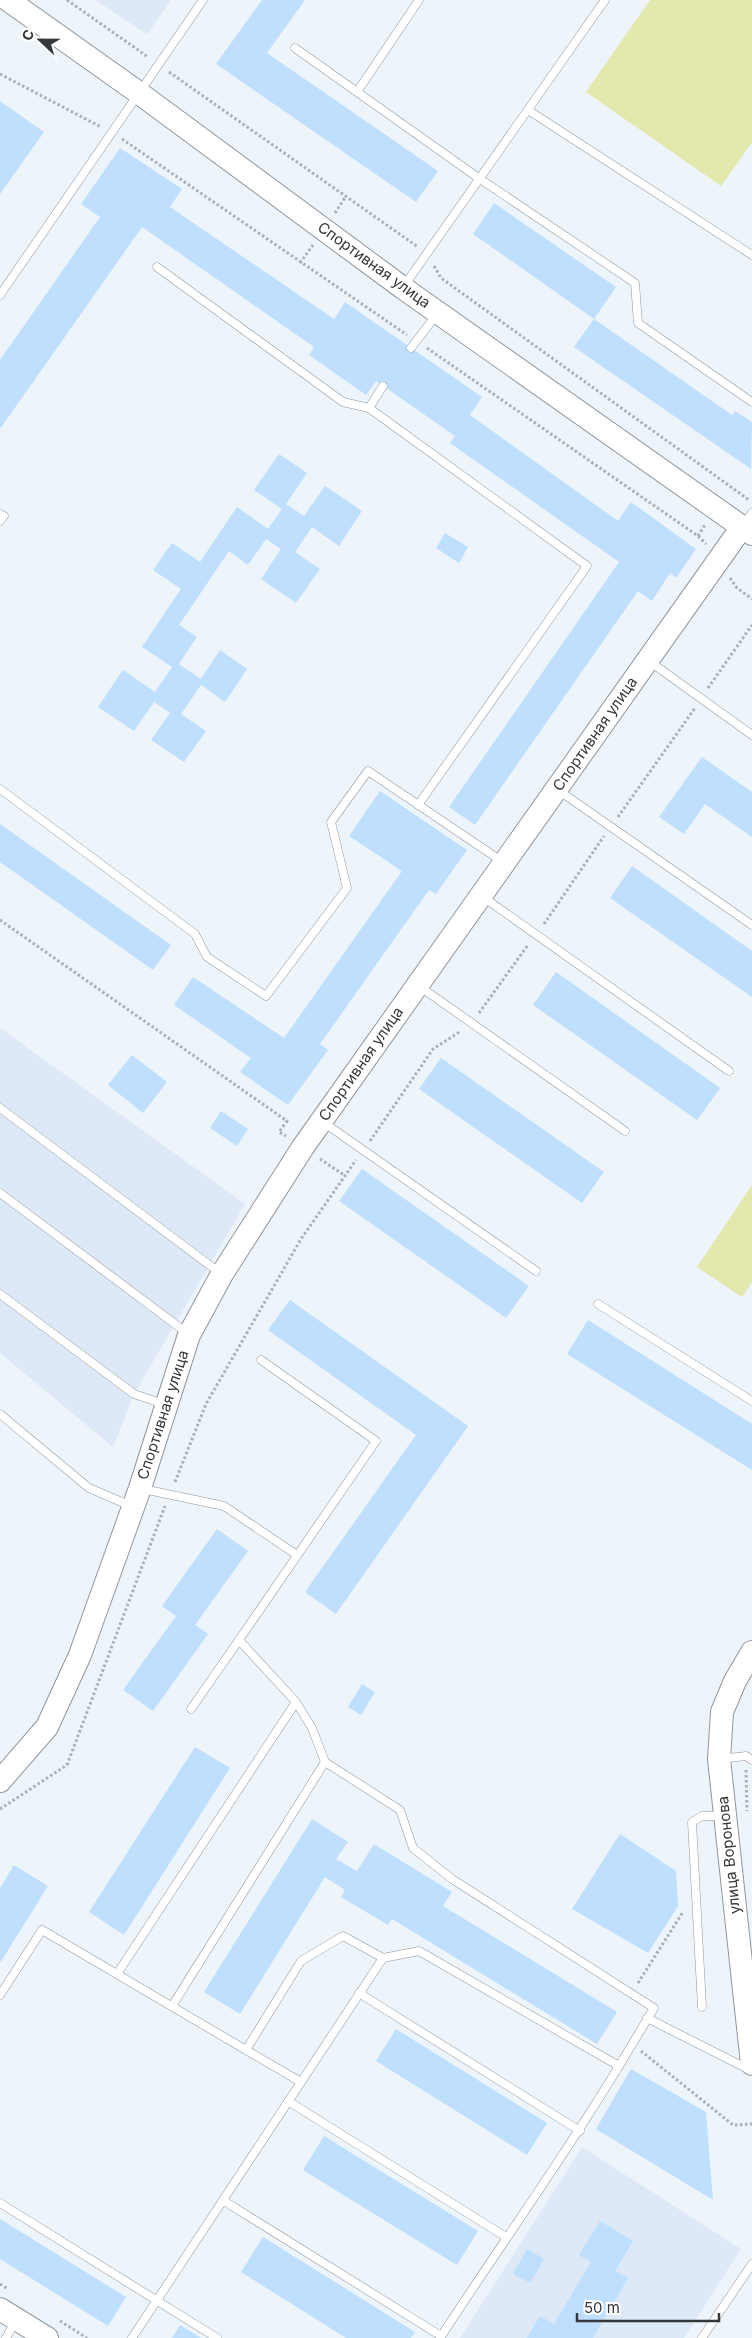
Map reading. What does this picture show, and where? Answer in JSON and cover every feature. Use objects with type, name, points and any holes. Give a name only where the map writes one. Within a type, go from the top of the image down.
[{"type":"street","name":"Спортивная улица","points":[[0,1781],[47,1726],[80,1655],[136,1497],[189,1335],[222,1274],[321,1121],[718,561],[749,525],[403,288],[139,93],[8,0]]},
{"type":"street","name":"улица Воронова","points":[[752,1652],[735,1681],[722,1712],[719,1759],[752,2064]]},
{"type":"street","points":[[8,2322],[47,2338]]},
{"type":"lane","points":[[0,295],[203,0]]},
{"type":"lane","points":[[357,92],[420,0]]},
{"type":"lane","points":[[403,288],[605,0]]},
{"type":"lane","points":[[294,48],[635,283],[638,323],[752,402]]},
{"type":"lane","points":[[528,110],[752,255]]},
{"type":"lane","points":[[157,267],[343,402],[369,408],[587,566],[418,805]]},
{"type":"lane","points":[[410,348],[417,342],[438,312]]},
{"type":"lane","points":[[369,408],[383,386]]},
{"type":"lane","points":[[0,514],[4,516],[0,522]]},
{"type":"lane","points":[[648,660],[752,735]]},
{"type":"lane","points":[[0,789],[195,934],[206,957],[266,996],[347,888],[332,822],[368,771],[504,863]]},
{"type":"lane","points":[[557,788],[752,925]]},
{"type":"lane","points":[[481,896],[729,1070]]},
{"type":"lane","points":[[417,985],[625,1131]]},
{"type":"lane","points":[[0,1108],[222,1274]]},
{"type":"lane","points":[[321,1121],[536,1271]]},
{"type":"lane","points":[[0,1193],[189,1335]]},
{"type":"lane","points":[[0,1294],[134,1394],[166,1404]]},
{"type":"lane","points":[[598,1304],[752,1401]]},
{"type":"lane","points":[[191,1709],[376,1441],[261,1360]]},
{"type":"lane","points":[[0,1414],[90,1488],[136,1497],[170,1494],[224,1506],[297,1555]]},
{"type":"lane","points":[[224,2201],[441,2337],[506,2237],[580,2131],[654,2008],[452,1879],[414,1848],[400,1810],[325,1762],[312,1728],[296,1702],[239,1640]]},
{"type":"lane","points":[[117,1974],[296,1702]]},
{"type":"lane","points":[[719,1759],[749,1758]]},
{"type":"lane","points":[[172,2006],[325,1762]]},
{"type":"lane","points":[[702,2008],[692,1822],[702,1816],[725,1816]]},
{"type":"lane","points":[[0,1995],[42,1930],[300,2082]]},
{"type":"lane","points":[[246,2050],[301,1961],[343,1936],[382,1958],[419,1951],[619,2066]]},
{"type":"lane","points":[[132,2338],[224,2201],[382,1958]]},
{"type":"lane","points":[[359,1993],[580,2131]]},
{"type":"lane","points":[[647,2018],[752,2071]]},
{"type":"lane","points":[[288,2101],[506,2237]]},
{"type":"lane","points":[[0,2203],[217,2338]]},
{"type":"lane","points":[[702,2338],[752,2264]]},
{"type":"path","points":[[67,0],[427,253],[441,278],[752,502]]},
{"type":"path","points":[[0,74],[111,132],[703,540],[737,588],[752,600]]},
{"type":"path","points":[[0,1809],[67,1765],[206,1404],[301,1239],[434,1049],[472,1024],[752,625]]},
{"type":"path","points":[[0,920],[287,1120],[279,1132],[344,1175]]},
{"type":"path","points":[[748,1819],[749,1758]]},
{"type":"path","points":[[632,2044],[733,2125],[752,2124]]},
{"type":"shaded area","points":[[96,0],[171,0],[147,34]]},
{"type":"shaded area","points":[[0,1028],[245,1204],[134,1394],[113,1447],[0,1353]]},
{"type":"shaded area","points":[[582,2147],[741,2249],[684,2338],[460,2338]]},
{"type":"green space","points":[[650,0],[752,0],[752,142],[721,186],[586,92]]},
{"type":"green space","points":[[752,1185],[752,1282],[742,1297],[697,1267]]},
{"type":"building","points":[[262,0],[305,0],[267,53],[438,171],[416,202],[216,64]]},
{"type":"building","points":[[0,101],[44,132],[0,194]]},
{"type":"building","points":[[120,148],[182,189],[170,207],[334,319],[345,302],[482,397],[470,415],[618,521],[631,502],[696,549],[676,578],[670,573],[652,601],[638,591],[475,825],[449,807],[619,562],[450,443],[455,436],[376,381],[366,395],[309,355],[314,347],[142,227],[0,429],[0,360],[100,217],[81,204]]},
{"type":"building","points":[[494,203],[616,287],[594,319],[473,234]]},
{"type":"building","points":[[594,319],[732,415],[735,411],[752,422],[751,469],[574,347]]},
{"type":"building","points":[[279,454],[307,473],[286,504],[304,516],[325,486],[362,511],[339,546],[312,527],[295,552],[320,569],[296,603],[261,579],[281,549],[266,539],[248,565],[229,551],[179,625],[197,637],[179,664],[201,679],[220,650],[247,669],[225,702],[201,685],[181,714],[206,731],[184,762],[151,740],[170,713],[154,702],[134,731],[98,707],[123,670],[155,692],[172,667],[142,647],[181,589],[153,570],[172,543],[200,562],[237,507],[268,529],[282,509],[254,490]]},
{"type":"building","points":[[445,533],[468,547],[459,563],[436,548]]},
{"type":"building","points":[[702,757],[752,792],[752,837],[705,804],[684,834],[659,817]]},
{"type":"building","points":[[380,791],[467,850],[436,894],[429,890],[320,1044],[328,1050],[288,1105],[240,1072],[251,1058],[174,1005],[193,977],[284,1038],[402,871],[349,836]]},
{"type":"building","points":[[0,824],[171,945],[153,970],[0,862]]},
{"type":"building","points":[[632,866],[752,951],[752,997],[610,898]]},
{"type":"building","points":[[556,972],[720,1088],[697,1120],[533,1005]]},
{"type":"building","points":[[132,1055],[167,1082],[143,1113],[108,1085]]},
{"type":"building","points":[[441,1058],[604,1172],[582,1203],[419,1089]]},
{"type":"building","points":[[221,1111],[248,1129],[237,1146],[210,1128]]},
{"type":"building","points":[[362,1169],[529,1286],[506,1318],[339,1201]]},
{"type":"building","points":[[290,1300],[468,1426],[336,1614],[305,1592],[416,1435],[268,1330]]},
{"type":"building","points":[[588,1320],[752,1424],[752,1470],[567,1354]]},
{"type":"building","points":[[217,1529],[248,1551],[195,1625],[208,1634],[153,1711],[123,1690],[176,1616],[162,1606]]},
{"type":"building","points":[[362,1684],[375,1692],[361,1715],[348,1707]]},
{"type":"building","points":[[195,1747],[230,1768],[124,1935],[89,1912]]},
{"type":"building","points":[[312,1819],[348,1842],[336,1859],[357,1871],[374,1844],[452,1892],[443,1906],[617,2012],[597,2044],[392,1919],[388,1925],[341,1897],[345,1890],[325,1877],[240,2014],[204,1992]]},
{"type":"building","points":[[620,1834],[676,1871],[678,1906],[648,1953],[572,1909]]},
{"type":"building","points":[[14,1865],[48,1886],[0,1963],[0,1888]]},
{"type":"building","points":[[396,2029],[547,2123],[527,2155],[376,2061]]},
{"type":"building","points":[[631,2069],[706,2112],[713,2200],[596,2129]]},
{"type":"building","points":[[324,2136],[478,2231],[457,2265],[303,2170]]},
{"type":"building","points":[[0,2219],[126,2297],[108,2326],[0,2259]]},
{"type":"building","points":[[600,2221],[633,2241],[615,2271],[628,2278],[593,2338],[527,2338],[540,2316],[554,2324],[591,2262],[579,2255]]},
{"type":"building","points":[[263,2237],[415,2332],[411,2338],[346,2338],[241,2272]]},
{"type":"building","points":[[527,2249],[544,2259],[530,2283],[513,2274]]},
{"type":"building","points":[[180,2325],[201,2338],[172,2338]]}]
